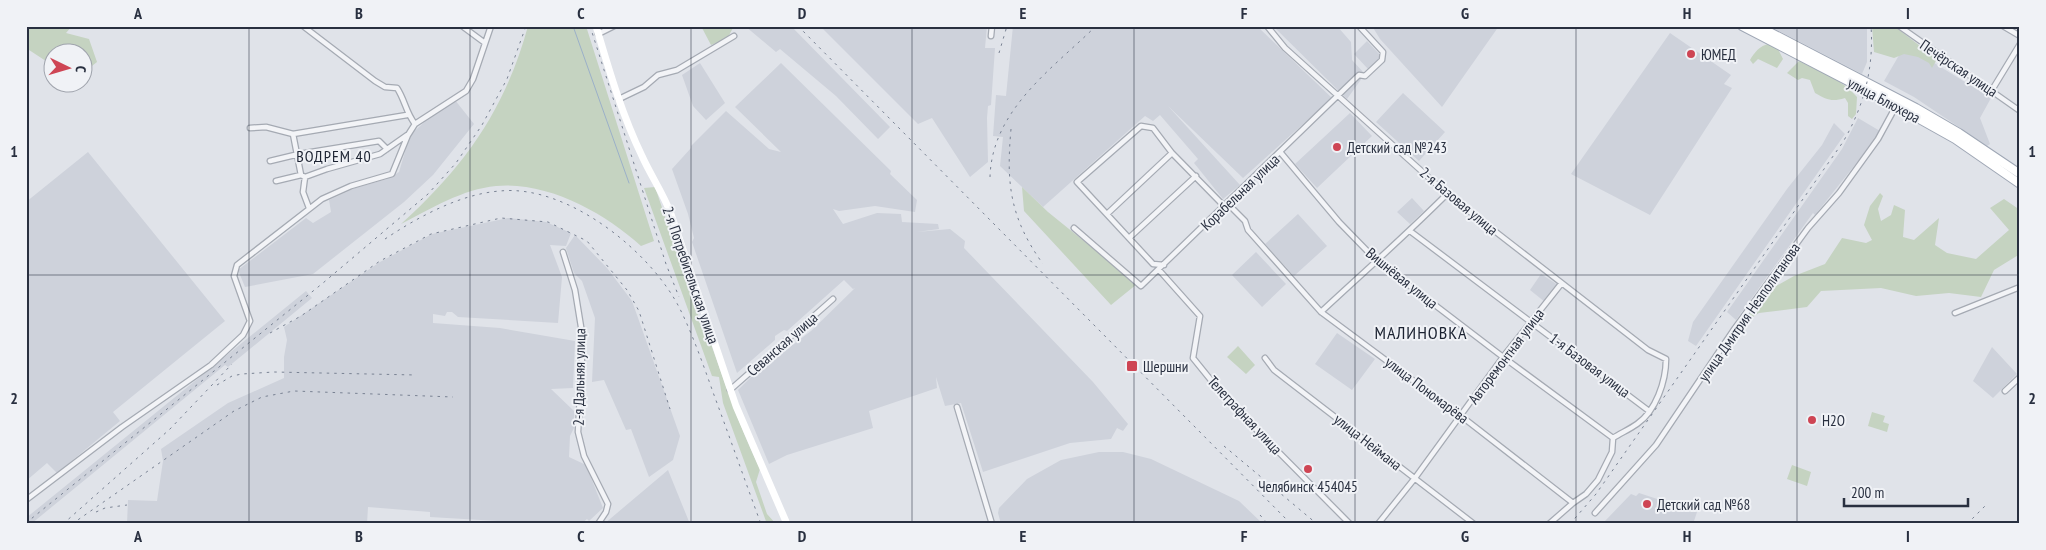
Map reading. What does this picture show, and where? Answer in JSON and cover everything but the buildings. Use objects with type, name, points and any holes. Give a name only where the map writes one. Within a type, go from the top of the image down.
[{"type":"main road","name":"улица Блюхера","points":[[1742,26],[1896,106],[1955,139],[2020,184]]},
{"type":"main road","name":"улица Блюхера","points":[[1758,26],[1916,108],[1960,133],[2020,174]]},
{"type":"street","points":[[303,26],[375,81],[386,87],[398,88],[403,97],[408,115],[415,124]]},
{"type":"street","points":[[462,26],[484,43]]},
{"type":"street","points":[[26,500],[122,427],[211,365],[243,335],[250,321],[234,276],[234,270],[237,265],[322,199],[351,186],[392,174],[408,134],[415,124],[466,91],[473,78],[484,43],[492,26]]},
{"type":"street","name":"2-я Потребительская улица","points":[[596,26],[620,99],[642,156],[660,187],[672,214],[730,390],[748,438],[787,524]]},
{"type":"street","points":[[598,34],[614,26]]},
{"type":"street","points":[[991,36],[992,26]]},
{"type":"street","name":"2-я Базовая улица","points":[[1267,26],[1285,48],[1338,98],[1447,194],[1648,350],[1666,359],[1666,371],[1650,411]]},
{"type":"street","name":"Корабельная улица","points":[[1074,228],[1142,286],[1338,98],[1359,75],[1364,76],[1384,56],[1359,26]]},
{"type":"street","name":"Печёрская улица","points":[[1899,26],[2020,110]]},
{"type":"street","points":[[2003,26],[2020,36]]},
{"type":"street","points":[[620,99],[644,87],[658,75],[677,70],[734,36]]},
{"type":"street","points":[[1992,90],[2020,44]]},
{"type":"street","name":"улица Дмитрия Неаполитанова","points":[[1595,513],[1656,445],[1796,244],[1839,193],[1878,139],[1896,106]]},
{"type":"street","points":[[250,128],[266,127],[293,134],[408,115]]},
{"type":"street","name":"улица Пономарёва","points":[[1107,214],[1078,182],[1141,126],[1147,125],[1152,128],[1172,153],[1245,222],[1248,230],[1321,312],[1461,416],[1572,503]]},
{"type":"street","points":[[293,134],[303,176],[303,192],[309,208]]},
{"type":"street","points":[[276,181],[303,176],[380,154],[408,134]]},
{"type":"street","points":[[270,161],[299,154],[379,141],[387,149]]},
{"type":"street","points":[[1164,265],[1153,264],[1107,214],[1172,153]]},
{"type":"street","name":"Вишнёвая улица","points":[[1281,153],[1339,222],[1376,260],[1613,438]]},
{"type":"street","points":[[1129,238],[1196,176]]},
{"type":"street","points":[[1321,312],[1410,231],[1447,194]]},
{"type":"street","name":"1-я Базовая улица","points":[[1410,231],[1650,411]]},
{"type":"street","name":"2-я Дальняя улица","points":[[563,252],[575,290],[583,340],[578,432],[584,456],[608,504],[606,512],[598,524]]},
{"type":"street","name":"Телеграфная улица","points":[[1159,270],[1200,316],[1193,358],[1227,400],[1350,524]]},
{"type":"street","name":"Авторемонтная улица","points":[[1378,524],[1415,478],[1503,357],[1562,284]]},
{"type":"street","points":[[1955,312],[2020,287]]},
{"type":"street","name":"Севанская улица","points":[[730,390],[833,299]]},
{"type":"street","name":"улица Неймана","points":[[1265,358],[1274,370],[1474,524]]},
{"type":"street","points":[[2005,391],[2020,377]]},
{"type":"street","points":[[957,407],[992,524]]},
{"type":"street","points":[[1549,524],[1572,503],[1586,494],[1598,480],[1612,452],[1613,438],[1636,425],[1650,411]]},
{"type":"shaded area","points":[[745,26],[791,26],[890,127],[878,139],[836,96],[780,49],[776,52]]},
{"type":"shaded area","points":[[820,26],[987,26],[985,48],[995,48],[991,105],[988,106],[987,118],[988,162],[970,177],[932,118],[918,124]]},
{"type":"shaded area","points":[[1013,26],[1257,26],[1332,98],[1243,178],[1168,106],[1240,185],[1223,199],[1194,163],[1198,159],[1160,115],[1153,121],[1145,116],[1043,207],[1000,166],[1003,137],[993,136],[996,95],[1006,96]]},
{"type":"shaded area","points":[[1279,26],[1337,26],[1351,42],[1352,60],[1365,74],[1347,99],[1276,29]]},
{"type":"shaded area","points":[[1372,26],[1499,26],[1442,107],[1380,39]]},
{"type":"shaded area","points":[[1778,26],[1867,26],[1867,62],[1862,74],[1775,29]]},
{"type":"shaded area","points":[[1670,33],[1731,75],[1724,84],[1732,88],[1650,215],[1571,174]]},
{"type":"shaded area","points":[[1367,41],[1382,57],[1368,69],[1354,54]]},
{"type":"shaded area","points":[[1905,45],[1991,98],[1980,118],[1990,144],[1987,146],[1914,97],[1884,81]]},
{"type":"shaded area","points":[[700,63],[725,103],[706,120],[693,106],[682,75]]},
{"type":"shaded area","points":[[781,63],[891,171],[890,174],[917,200],[915,212],[875,206],[839,211],[833,209],[843,224],[877,213],[901,214],[902,222],[938,224],[939,229],[917,232],[950,229],[965,241],[964,248],[1093,382],[1128,424],[1123,431],[1117,428],[1111,439],[1070,443],[983,472],[961,403],[945,406],[936,377],[937,388],[869,411],[873,428],[787,455],[769,464],[738,390],[754,374],[811,331],[855,288],[853,289],[844,280],[787,331],[784,330],[775,336],[775,340],[737,373],[692,242],[694,238],[688,214],[672,169],[691,146],[726,111],[769,149],[781,152],[735,107]]},
{"type":"shaded area","points":[[1403,93],[1445,132],[1419,161],[1376,122]]},
{"type":"shaded area","points":[[455,100],[474,124],[433,175],[404,202],[313,274],[245,287],[238,270],[306,218],[313,223],[331,212],[329,200],[355,188],[387,179],[399,172],[410,135],[429,118]]},
{"type":"shaded area","name":"Детский сад №243","points":[[1350,113],[1372,136],[1317,188],[1295,164]]},
{"type":"shaded area","points":[[1858,118],[1880,131],[1874,141],[1815,215],[1813,213],[1736,320],[1727,312],[1842,149]]},
{"type":"shaded area","points":[[1834,123],[1845,134],[1696,346],[1688,341],[1693,322],[1787,189],[1822,145]]},
{"type":"shaded area","points":[[88,152],[225,321],[113,412],[120,421],[57,473],[47,463],[26,481],[26,202]]},
{"type":"shaded area","points":[[1412,198],[1424,211],[1410,224],[1397,212]]},
{"type":"shaded area","points":[[1298,214],[1327,246],[1294,276],[1265,244]]},
{"type":"shaded area","points":[[508,218],[546,222],[571,233],[566,246],[550,245],[562,277],[558,323],[458,317],[452,312],[447,312],[445,316],[433,314],[433,323],[500,328],[575,341],[573,388],[551,389],[574,411],[574,428],[570,436],[569,457],[586,465],[603,508],[589,521],[587,519],[581,524],[515,524],[514,522],[430,517],[430,512],[368,507],[367,524],[127,524],[128,500],[157,501],[163,461],[161,449],[228,403],[284,378],[284,357],[287,340],[284,327],[380,262],[432,234]]},
{"type":"shaded area","points":[[575,235],[607,268],[632,301],[680,436],[673,460],[649,477],[631,429],[626,430],[604,380],[592,382],[595,318],[582,281],[574,273],[566,248]]},
{"type":"shaded area","points":[[1256,252],[1286,284],[1262,307],[1232,275]]},
{"type":"shaded area","points":[[1541,274],[1558,285],[1545,302],[1530,290]]},
{"type":"shaded area","points":[[306,291],[312,298],[228,367],[225,365],[31,524],[26,524],[26,518]]},
{"type":"shaded area","points":[[1337,333],[1375,359],[1352,390],[1315,364]]},
{"type":"shaded area","points":[[1992,347],[2017,374],[1993,398],[1973,381]]},
{"type":"shaded area","points":[[1099,452],[1123,452],[1151,459],[1239,501],[1263,524],[1001,524],[998,513],[999,508],[1027,479],[1061,460]]},
{"type":"shaded area","points":[[668,470],[690,524],[604,524]]},
{"type":"shaded area","name":"Детский сад №68","points":[[1639,493],[1697,512],[1694,521],[1698,524],[1611,524],[1605,521],[1631,494],[1636,496]]},
{"type":"green space","points":[[26,26],[72,26],[66,33],[89,39],[90,42],[42,42],[42,58],[26,48]]},
{"type":"green space","points":[[528,26],[586,26],[654,241],[641,246],[593,211],[555,194],[515,186],[496,186],[459,195],[401,224],[444,181],[479,135],[494,111],[507,84],[519,56]]},
{"type":"green space","points":[[701,26],[734,26],[727,39],[711,45]]},
{"type":"green space","points":[[1872,26],[1894,26],[1937,59],[1932,68],[1929,63],[1918,57],[1904,54],[1894,58],[1874,52]]},
{"type":"green space","points":[[1769,44],[1777,47],[1783,59],[1777,68],[1758,59],[1753,64],[1750,60],[1755,52]]},
{"type":"green space","points":[[92,48],[97,62],[92,66]]},
{"type":"green space","points":[[1799,61],[1838,81],[1857,97],[1856,114],[1852,119],[1848,116],[1848,103],[1845,98],[1830,100],[1823,97],[1815,93],[1810,80],[1802,78],[1798,80],[1787,73]]},
{"type":"green space","points":[[655,187],[670,231],[680,251],[680,266],[690,283],[690,296],[698,308],[698,319],[704,324],[737,416],[760,469],[756,482],[767,514],[776,524],[767,524],[723,403],[719,377],[712,376],[644,188]]},
{"type":"green space","points":[[1022,187],[1048,212],[1137,284],[1111,305],[1024,211]]},
{"type":"green space","points":[[1880,193],[1883,196],[1878,209],[1881,221],[1891,215],[1894,205],[1905,210],[1903,237],[1914,240],[1939,218],[1935,245],[1947,253],[1976,259],[2009,230],[1990,208],[2004,199],[2020,210],[2020,254],[1994,270],[1981,297],[1949,293],[1916,296],[1881,288],[1821,291],[1807,307],[1759,313],[1739,326],[1767,291],[1794,276],[1825,264],[1842,238],[1866,243],[1872,240],[1864,225],[1870,206]]},
{"type":"green space","points":[[1238,346],[1255,365],[1246,374],[1227,357]]},
{"type":"green space","points":[[1872,412],[1885,416],[1883,422],[1889,424],[1887,432],[1868,426]]},
{"type":"green space","points":[[1792,465],[1811,472],[1807,486],[1787,479]]},
{"type":"waterway","points":[[573,26],[629,183]]},
{"type":"railway","points":[[26,523],[323,283],[428,194],[456,163],[482,125],[507,79],[526,26]]},
{"type":"railway","points":[[590,26],[666,264],[679,297]]},
{"type":"railway","points":[[798,26],[1291,524]]},
{"type":"railway","points":[[999,53],[1007,26]]},
{"type":"railway","points":[[990,177],[993,153],[1001,131],[1013,111],[1027,92],[1096,26]]},
{"type":"railway","points":[[1570,524],[1596,494],[1843,142],[1857,115],[1866,86],[1871,57],[1871,26]]},
{"type":"railway","points":[[1011,129],[1009,167],[1013,200],[1023,231],[1043,264]]},
{"type":"railway","points":[[385,239],[440,208],[470,197],[500,191],[526,192],[553,199],[580,211],[606,227],[650,267],[668,289],[681,311],[699,353],[761,524]]},
{"type":"railway","points":[[270,333],[301,316],[380,261],[431,234],[501,218],[548,222],[587,241],[627,290],[639,311],[670,409]]},
{"type":"railway","points":[[63,524],[170,429],[232,364]]},
{"type":"railway","points":[[217,385],[232,376],[274,372],[416,375]]},
{"type":"railway","points":[[72,524],[234,411],[262,397],[294,391],[453,397]]},
{"type":"railway","points":[[1224,446],[1317,524]]},
{"type":"railway","points":[[96,512],[105,508],[127,505]]},
{"type":"railway","points":[[1967,524],[1985,506]]},
{"type":"railway","points":[[1260,515],[1268,524]]},
{"type":"place","name":"ЮМЕД","points":[[1691,54]]},
{"type":"place","name":"Детский сад №243","points":[[1337,147]]},
{"type":"place","name":"Шершни","points":[[1132,366]]},
{"type":"place","name":"H2O","points":[[1812,420]]},
{"type":"place","name":"Челябинск 454045","points":[[1308,469]]},
{"type":"place","name":"Детский сад №68","points":[[1647,504]]},
{"type":"district","name":"ВОДРЕМ 40","points":[[334,156]]},
{"type":"district","name":"МАЛИНОВКА","points":[[1421,332]]}]
